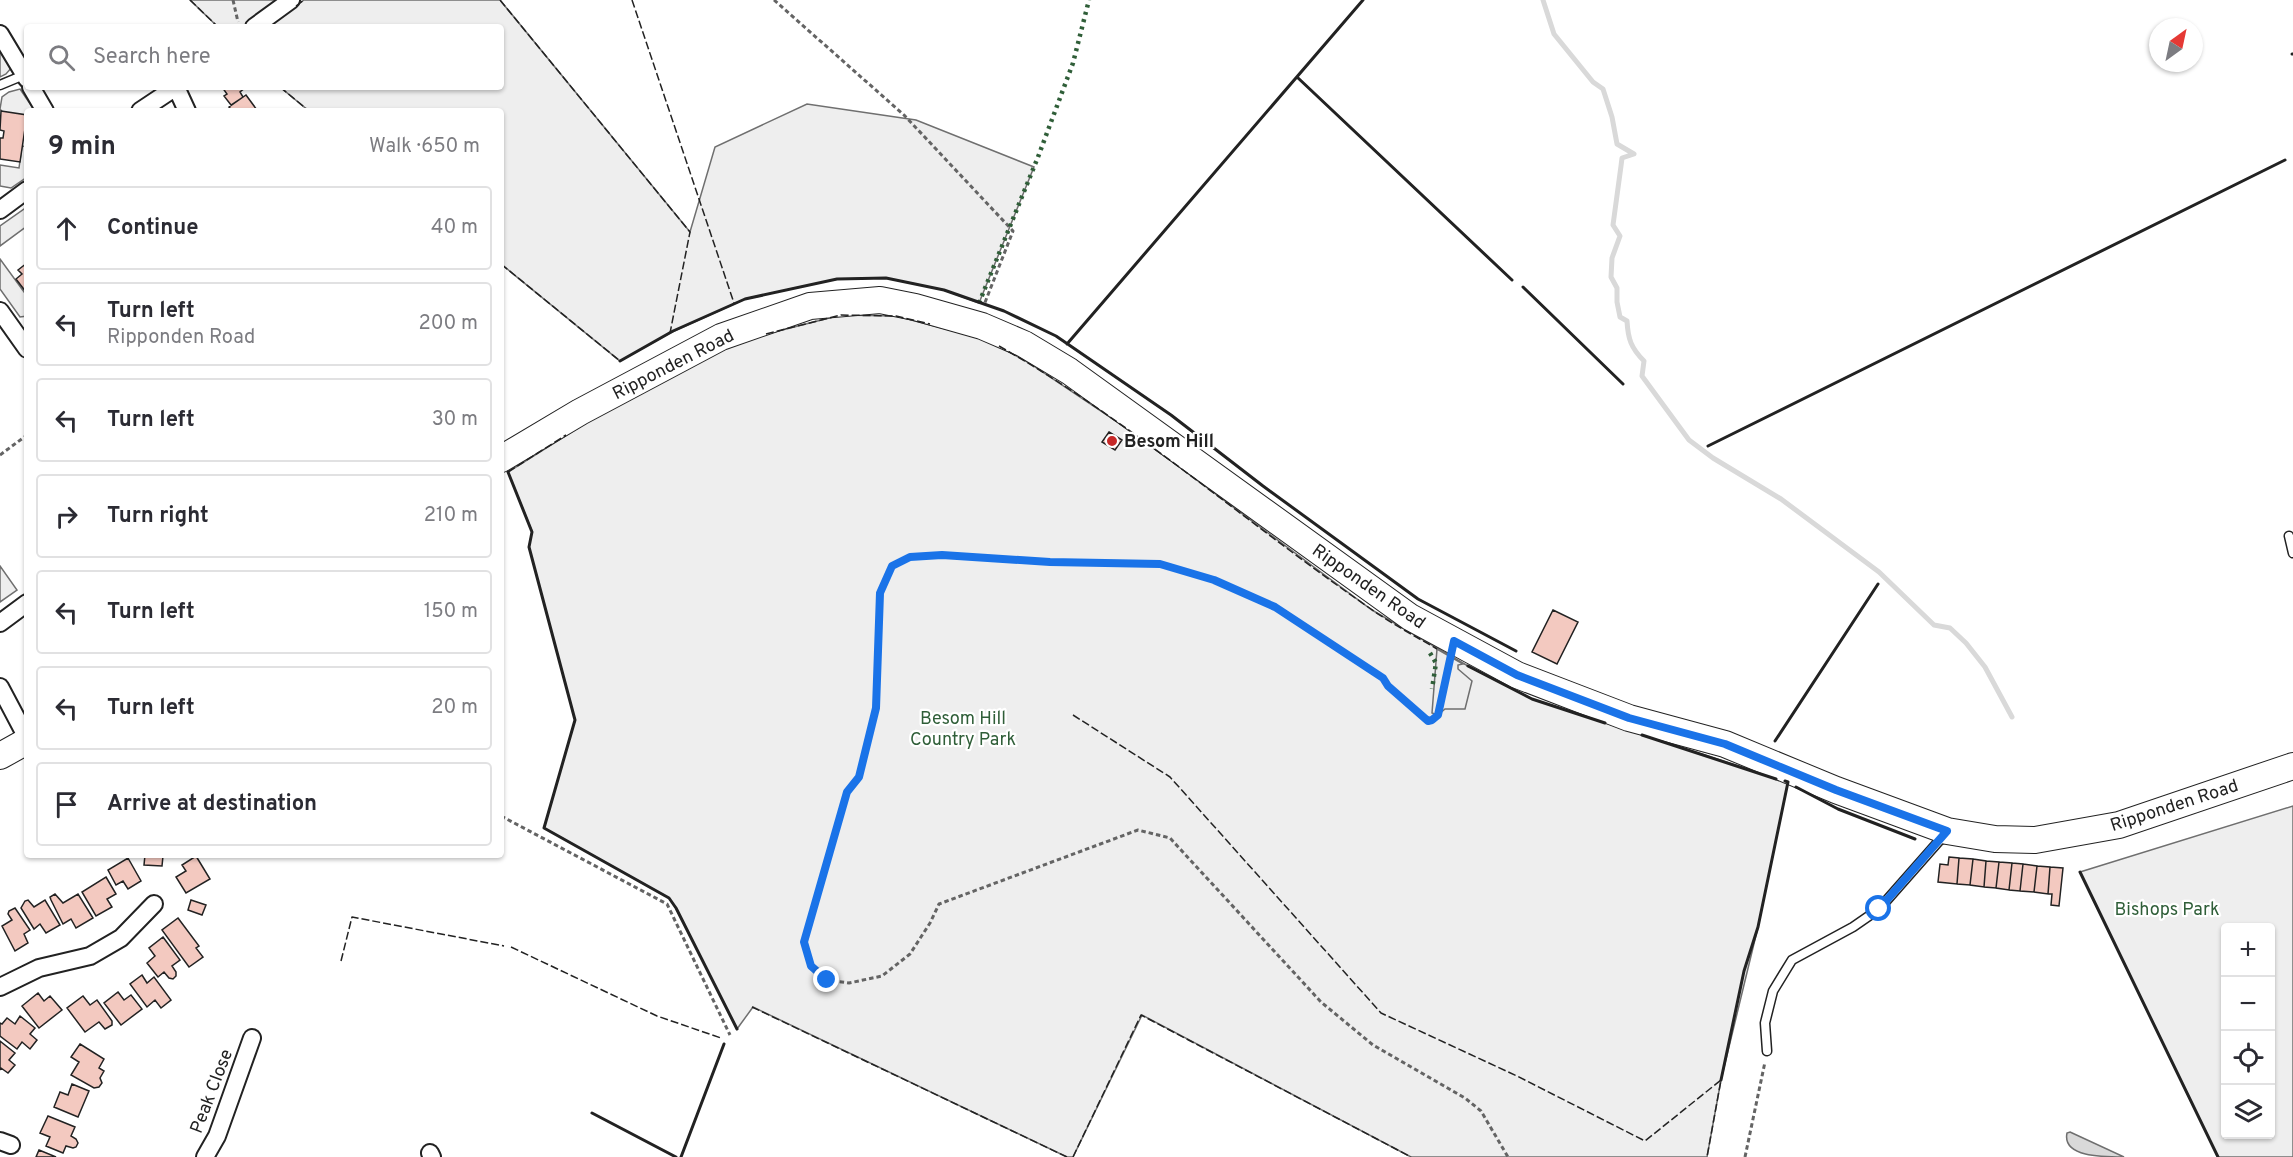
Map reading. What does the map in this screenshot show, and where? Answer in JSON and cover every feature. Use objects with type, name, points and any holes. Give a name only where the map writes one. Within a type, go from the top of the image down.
[{"type":"main road","name":"Ripponden Road","points":[[504,457],[580,412],[721,337],[810,306],[880,300],[915,307],[982,326],[1024,344],[1069,371],[1410,618],[1517,675],[1629,718],[1725,744],[1836,790],[1947,831],[1995,839],[2035,840],[2119,825],[2293,766]]},
{"type":"main road","points":[[0,756],[24,742]]},
{"type":"street","points":[[258,24],[291,0]]},
{"type":"street","points":[[0,34],[24,73]]},
{"type":"street","points":[[33,90],[43,108]]},
{"type":"street","points":[[144,108],[172,90]]},
{"type":"street","points":[[177,90],[186,108]]},
{"type":"street","points":[[0,210],[24,192]]},
{"type":"street","points":[[0,311],[24,340]]},
{"type":"street","points":[[0,623],[24,605]]},
{"type":"street","points":[[0,687],[24,734]]},
{"type":"street","points":[[0,987],[39,968],[90,956],[121,938],[154,904]]},
{"type":"street","name":"Peak Close","points":[[205,1157],[217,1136],[252,1038]]},
{"type":"lane","points":[[0,85],[24,81]]},
{"type":"lane","points":[[2289,536],[2293,553]]},
{"type":"lane","points":[[1767,1051],[1766,1023],[1773,991],[1792,960],[1853,927],[1879,909],[1947,831]]},
{"type":"path","points":[[233,0],[239,24]]},
{"type":"path","points":[[774,0],[904,115],[1013,231],[986,301]]},
{"type":"path","points":[[0,455],[24,437]]},
{"type":"path","points":[[1454,641],[1438,715],[1428,721],[1388,686],[1383,678],[1275,607],[1214,580],[1160,564],[1050,562],[942,555],[910,557],[892,566],[880,593],[876,708],[859,777],[847,792],[804,942],[811,966],[827,980],[849,983],[882,976],[909,954],[939,904],[1070,854],[1138,831],[1170,838],[1321,1002],[1373,1045],[1465,1098],[1481,1111],[1508,1157]]},
{"type":"path","points":[[504,818],[667,904],[730,1035]]},
{"type":"path","points":[[1745,1157],[1767,1051]]},
{"type":"green space","points":[[190,0],[282,0],[249,24],[215,24]]},
{"type":"green space","points":[[304,0],[500,0],[690,232],[715,147],[807,104],[916,120],[1034,167],[979,303],[944,290],[886,278],[837,279],[745,299],[670,333],[620,361],[504,266],[504,108],[305,108],[284,90],[504,90],[504,24],[271,24]]},
{"type":"green space","points":[[0,46],[13,66],[0,77]]},
{"type":"green space","points":[[20,89],[33,108],[24,108],[24,138],[0,109],[2,97]]},
{"type":"green space","points":[[22,146],[24,146],[24,179],[11,188],[0,186],[0,165],[19,168]]},
{"type":"green space","points":[[24,209],[24,228],[0,246],[0,226]]},
{"type":"green space","points":[[0,259],[24,292],[24,316],[20,317],[0,289]]},
{"type":"green space","name":"Besom Hill Country Park","points":[[841,315],[896,316],[988,340],[1029,363],[1132,432],[1372,610],[1468,666],[1532,699],[1788,782],[1758,927],[1721,1080],[1707,1157],[1411,1157],[1142,1015],[1073,1157],[1067,1157],[753,1007],[737,1029],[669,898],[544,828],[575,720],[529,547],[532,531],[508,472],[624,399],[735,342]]},
{"type":"green space","points":[[0,566],[17,590],[0,602]]},
{"type":"green space","name":"Bishops Park","points":[[2293,806],[2293,1157],[2218,1157],[2080,872]]},
{"type":"shaded area","points":[[1437,649],[1463,664],[1458,665],[1458,669],[1472,681],[1465,709],[1445,709],[1438,715],[1432,713]]},
{"type":"shaded area","points":[[2070,1132],[2124,1157],[2095,1156],[2077,1151],[2067,1141],[2067,1133]]},
{"type":"building","points":[[224,90],[242,90],[240,92],[243,97],[231,105],[224,96],[227,94]]},
{"type":"building","points":[[246,95],[256,108],[230,108]]},
{"type":"building","points":[[1,111],[24,115],[20,162],[0,159],[0,138],[3,138],[4,131],[0,130]]},
{"type":"building","points":[[24,265],[24,289],[16,279],[22,274],[18,270]]},
{"type":"building","name":"Besom Hill","points":[[1109,432],[1122,440],[1115,450],[1102,442]]},
{"type":"building","points":[[1553,610],[1578,622],[1557,664],[1532,652]]},
{"type":"building","points":[[1949,857],[1959,858],[1957,884],[1938,882],[1940,864],[1948,865]]},
{"type":"building","points":[[128,858],[141,881],[128,889],[123,881],[116,885],[108,870]]},
{"type":"building","points":[[145,858],[163,858],[162,866],[144,865]]},
{"type":"building","points":[[193,858],[197,858],[210,879],[186,893],[176,877],[186,871],[182,865]]},
{"type":"building","points":[[1959,858],[1973,859],[1970,885],[1957,884]]},
{"type":"building","points":[[1973,859],[1986,861],[1984,887],[1970,885]]},
{"type":"building","points":[[1986,861],[1999,862],[1996,888],[1984,887]]},
{"type":"building","points":[[1999,862],[2012,863],[2009,890],[1996,888]]},
{"type":"building","points":[[2012,863],[2023,864],[2020,891],[2009,890]]},
{"type":"building","points":[[2023,864],[2037,866],[2034,892],[2020,891]]},
{"type":"building","points":[[2037,866],[2050,867],[2048,894],[2034,892]]},
{"type":"building","points":[[2050,867],[2063,868],[2059,906],[2051,905],[2052,894],[2048,894]]},
{"type":"building","points":[[106,877],[116,894],[107,899],[112,907],[96,916],[82,892]]},
{"type":"building","points":[[55,894],[63,903],[78,894],[93,918],[76,928],[71,919],[63,924],[50,897]]},
{"type":"building","points":[[28,900],[34,907],[45,900],[60,925],[46,933],[40,924],[34,929],[21,908]]},
{"type":"building","points":[[191,900],[206,905],[202,915],[188,910]]},
{"type":"building","points":[[15,908],[30,930],[24,934],[28,943],[15,951],[2,926],[12,920],[8,914]]},
{"type":"building","points":[[178,918],[199,946],[196,948],[203,957],[189,967],[162,930]]},
{"type":"building","points":[[163,937],[180,960],[172,966],[176,972],[173,979],[164,972],[158,977],[147,963],[155,956],[149,948]]},
{"type":"building","points":[[142,975],[147,983],[154,977],[171,1000],[161,1008],[155,1000],[147,1007],[130,984]]},
{"type":"building","points":[[118,992],[124,1000],[131,995],[142,1009],[121,1025],[104,1003]]},
{"type":"building","points":[[38,993],[44,1001],[50,996],[62,1010],[39,1028],[22,1006]]},
{"type":"building","points":[[83,996],[90,1005],[97,1000],[112,1021],[112,1025],[105,1029],[99,1022],[85,1032],[67,1008]]},
{"type":"building","points":[[20,1016],[35,1028],[30,1034],[37,1040],[30,1049],[22,1042],[17,1049],[0,1036],[0,1023],[2,1024],[7,1018],[15,1024]]},
{"type":"building","points":[[0,1041],[15,1053],[9,1060],[15,1065],[8,1073],[1,1068],[0,1070]]},
{"type":"building","points":[[80,1044],[104,1059],[99,1068],[104,1071],[99,1087],[94,1088],[71,1075],[79,1062],[71,1057]]},
{"type":"building","points":[[72,1084],[89,1091],[78,1117],[54,1107],[60,1092],[68,1095]]},
{"type":"building","points":[[48,1116],[75,1127],[71,1136],[78,1143],[76,1147],[66,1146],[63,1153],[46,1146],[50,1137],[40,1133]]},
{"type":"building","points":[[39,1150],[56,1157],[36,1157]]},
{"type":"waterway","points":[[1543,0],[1554,34],[1593,82],[1603,89],[1612,117],[1617,144],[1634,154],[1622,158],[1613,225],[1620,236],[1612,258],[1611,277],[1617,288],[1620,317],[1627,321],[1631,343],[1644,361],[1642,376],[1689,440],[1713,458],[1781,499],[1879,572],[1934,625],[1950,628],[1966,643],[1985,667],[2012,717]]},
{"type":"hedge","points":[[979,303],[1073,63],[1089,0]]},
{"type":"hedge","points":[[1430,653],[1436,663],[1432,689]]},
{"type":"fence","points":[[190,0],[215,24]]},
{"type":"fence","points":[[296,6],[304,0]]},
{"type":"fence","points":[[500,0],[690,232],[670,333]]},
{"type":"fence","points":[[632,0],[734,303]]},
{"type":"fence","points":[[284,90],[305,108]]},
{"type":"fence","points":[[504,266],[620,361]]},
{"type":"fence","points":[[766,334],[841,315],[896,316],[930,324]]},
{"type":"fence","points":[[999,346],[1048,375],[1142,439],[1325,576],[1395,625],[1437,649]]},
{"type":"fence","points":[[508,472],[566,435]]},
{"type":"fence","points":[[1073,715],[1170,777],[1381,1013],[1517,1076],[1645,1141],[1721,1080],[1707,1157]]},
{"type":"fence","points":[[341,961],[352,917],[504,946]]},
{"type":"fence","points":[[511,947],[657,1016],[721,1038]]},
{"type":"fence","points":[[752,1007],[1067,1157]]},
{"type":"fence","points":[[1073,1157],[1141,1015],[1411,1157]]},
{"type":"wall","points":[[1067,344],[1363,0]]},
{"type":"wall","points":[[1297,77],[1512,280]]},
{"type":"wall","points":[[1708,446],[2285,160]]},
{"type":"wall","points":[[620,361],[673,331],[745,299],[837,279],[886,278],[944,290],[1004,311],[1056,336],[1171,415],[1263,486],[1418,599],[1516,651]]},
{"type":"wall","points":[[1523,287],[1623,384]]},
{"type":"wall","points":[[508,472],[532,532],[529,547],[575,720],[544,828],[669,898],[737,1029]]},
{"type":"wall","points":[[1775,741],[1878,584]]},
{"type":"wall","points":[[1468,666],[1532,699],[1605,723]]},
{"type":"wall","points":[[1642,735],[1776,779]]},
{"type":"wall","points":[[1721,1080],[1744,971],[1758,927],[1788,782],[1785,781]]},
{"type":"wall","points":[[1796,787],[1838,809],[1915,839]]},
{"type":"wall","points":[[2080,872],[2218,1157]]},
{"type":"wall","points":[[681,1157],[724,1044]]},
{"type":"wall","points":[[592,1113],[676,1157]]},
{"type":"place","name":"Besom Hill","points":[[1112,441]]},
{"type":"route","points":[[827,980],[811,966],[804,942],[847,792],[859,777],[876,708],[880,593],[892,566],[910,557],[942,555],[1050,562],[1160,564],[1214,580],[1275,607],[1383,678],[1388,686],[1428,721],[1438,715],[1454,641],[1517,675],[1629,718],[1725,744],[1836,790],[1947,831],[1879,909]]}]
